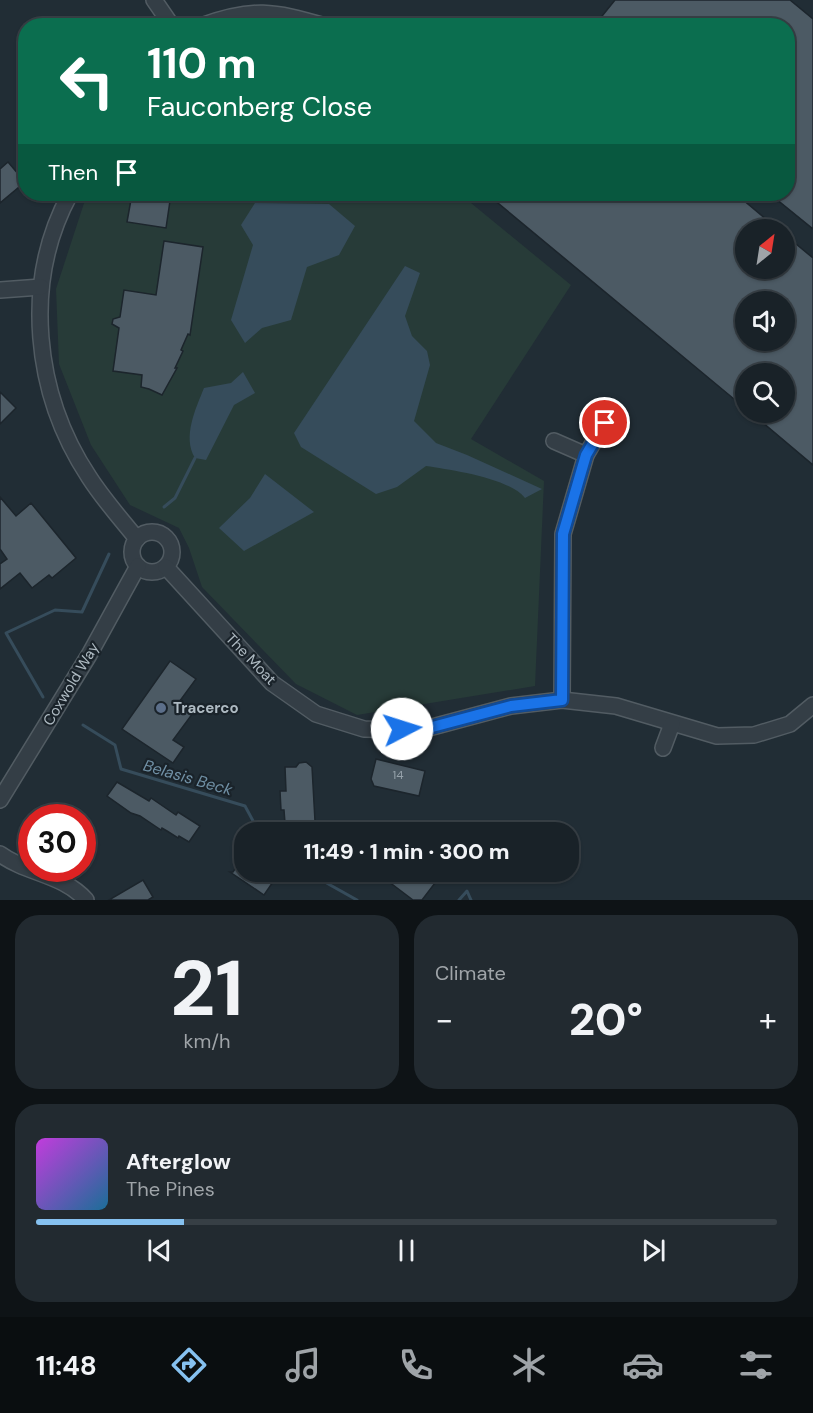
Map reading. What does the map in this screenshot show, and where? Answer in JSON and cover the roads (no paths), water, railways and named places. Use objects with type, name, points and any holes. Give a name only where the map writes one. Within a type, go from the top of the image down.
[{"type":"street","points":[[154,0],[166,18]]},
{"type":"street","points":[[222,18],[253,12],[280,13],[297,18]]},
{"type":"street","points":[[66,201],[58,217],[41,287],[41,345],[53,406],[89,478],[137,539]]},
{"type":"street","points":[[0,290],[41,287]]},
{"type":"street","points":[[562,700],[563,534],[586,455],[605,423]]},
{"type":"street","points":[[554,441],[586,455]]},
{"type":"street","points":[[157,532],[166,537],[172,547],[171,558],[166,567],[157,571],[147,571],[138,566],[133,558],[132,548],[137,539],[146,533],[157,532]]},
{"type":"street","name":"Coxwold Way","points":[[0,800],[89,655],[138,566]]},
{"type":"street","name":"The Moat","points":[[166,567],[272,683],[316,714],[364,729],[421,730],[511,706],[562,700],[616,706],[717,736],[754,735],[790,724],[813,705]]},
{"type":"street","points":[[663,748],[672,724]]},
{"type":"street","points":[[0,854],[17,865],[65,883],[86,900]]},
{"type":"water","points":[[255,203],[329,204],[355,226],[339,255],[307,267],[291,320],[262,328],[245,343],[231,320],[253,245],[241,225]]},
{"type":"water","points":[[405,266],[420,273],[405,316],[412,336],[427,351],[430,365],[414,421],[436,443],[542,489],[525,498],[517,491],[494,480],[426,466],[397,487],[376,494],[301,447],[294,433]]},
{"type":"water","points":[[243,372],[255,393],[234,405],[206,460],[195,458],[191,450],[190,432],[194,413],[204,388],[231,383]]},
{"type":"water","points":[[265,474],[314,512],[244,551],[219,528],[250,498]]},
{"type":"waterway","name":"Belasis Beck","points":[[164,507],[175,498],[195,458]]},
{"type":"waterway","name":"Belasis Beck","points":[[43,697],[6,633],[55,610],[82,612],[109,554]]},
{"type":"waterway","name":"Belasis Beck","points":[[83,725],[115,745],[121,769],[245,806],[254,822]]},
{"type":"waterway","name":"Belasis Beck","points":[[325,882],[357,900]]},
{"type":"waterway","name":"Belasis Beck","points":[[459,900],[467,891],[471,900]]},
{"type":"place","name":"Tracerco","points":[[161,708]]}]
